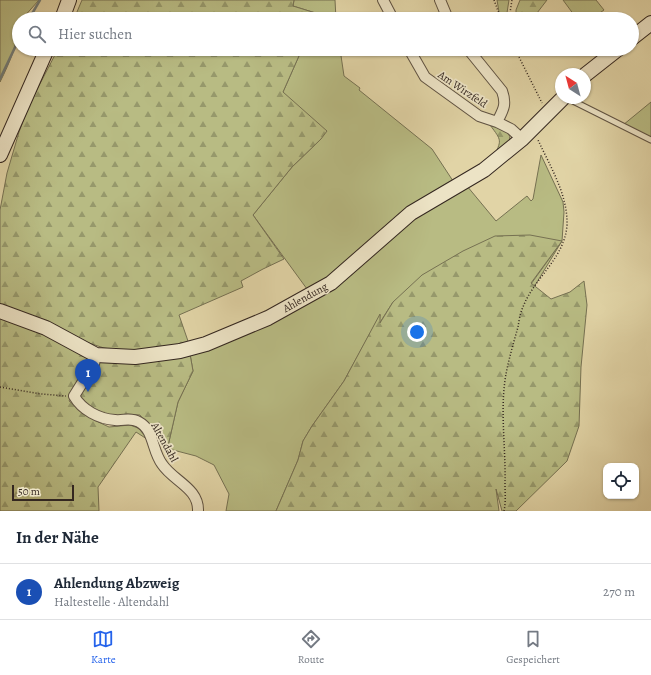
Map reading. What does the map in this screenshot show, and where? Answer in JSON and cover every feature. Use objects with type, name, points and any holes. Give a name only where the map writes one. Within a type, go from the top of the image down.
[{"type":"street","points":[[64,12],[68,0]]},
{"type":"street","points":[[383,0],[389,12]]},
{"type":"street","points":[[440,0],[445,12]]},
{"type":"street","points":[[639,32],[651,23]]},
{"type":"street","points":[[0,154],[44,56]]},
{"type":"street","name":"Am Wirzfeld","points":[[413,56],[425,78],[479,116],[527,134]]},
{"type":"street","name":"Am Wirzfeld","points":[[474,56],[505,98],[505,105],[497,122]]},
{"type":"street","points":[[591,71],[609,56]]},
{"type":"street","name":"Ahlendung","points":[[0,312],[46,328],[96,355],[135,357],[180,350],[206,344],[268,318],[331,283],[411,213],[484,170],[527,134],[557,104]]},
{"type":"street","points":[[74,396],[94,364],[96,355]]},
{"type":"street","name":"Altendahl","points":[[74,396],[78,403],[86,409],[105,419],[116,421],[131,419],[140,422],[151,436],[161,464],[173,478],[193,493],[197,502],[198,511]]},
{"type":"lane","points":[[579,104],[651,140]]},
{"type":"path","points":[[494,0],[498,12]]},
{"type":"path","points":[[510,12],[512,0]]},
{"type":"path","points":[[518,56],[541,100],[546,115]]},
{"type":"path","points":[[504,511],[506,458],[504,388],[507,370],[522,307],[531,291],[556,256],[563,241],[567,227],[567,208],[558,185],[527,134]]},
{"type":"path","points":[[0,387],[41,394],[74,396]]},
{"type":"green space","points":[[0,0],[39,0],[28,12],[12,12],[12,54],[0,82]]},
{"type":"green space","points":[[82,0],[294,0],[293,6],[312,12],[77,12]]},
{"type":"green space","points":[[294,0],[335,0],[336,12],[312,12],[293,6]]},
{"type":"green space","points":[[497,0],[509,0],[507,12],[499,12]]},
{"type":"green space","points":[[520,0],[547,0],[538,12],[516,12]]},
{"type":"green space","points":[[563,0],[596,0],[604,10],[601,12],[572,12]]},
{"type":"green space","points":[[54,56],[299,56],[283,92],[327,131],[321,139],[292,167],[253,215],[284,259],[241,281],[243,287],[179,315],[189,344],[122,351],[104,348],[86,342],[0,308],[0,210],[7,173],[19,132],[30,103]]},
{"type":"green space","points":[[299,56],[341,56],[344,76],[432,149],[455,184],[328,279],[307,289],[253,215],[292,167],[321,139],[283,92]]},
{"type":"green space","points":[[651,102],[651,139],[623,125]]},
{"type":"green space","points":[[490,125],[504,130],[510,136],[508,144],[493,158],[498,148],[499,138]]},
{"type":"green space","points":[[541,155],[563,202],[564,212],[562,241],[393,302],[379,324],[380,315],[344,381],[303,441],[298,460],[276,511],[226,511],[229,494],[214,465],[196,456],[173,450],[168,446],[178,402],[193,371],[190,354],[275,319],[415,215],[467,186],[496,221],[527,196],[531,201],[533,199]]},
{"type":"green space","points":[[530,235],[562,241],[531,283],[551,299],[570,292],[584,281],[587,305],[581,367],[579,426],[567,461],[516,511],[502,511],[496,489],[499,511],[276,511],[298,460],[303,441],[344,381],[380,314],[380,323],[393,302],[422,275],[463,251],[495,236]]},
{"type":"green space","points":[[562,241],[534,287],[531,284]]},
{"type":"green space","points":[[0,318],[50,335],[88,357],[85,373],[69,401],[94,420],[109,427],[130,425],[138,428],[150,438],[150,441],[136,432],[98,487],[99,511],[0,511]]},
{"type":"green space","points":[[190,354],[193,371],[178,402],[168,446],[157,434],[155,435],[140,415],[126,414],[112,418],[96,414],[81,399],[80,394],[99,361]]},
{"type":"waterway","points":[[33,12],[40,0]]},
{"type":"waterway","points":[[0,79],[12,54]]},
{"type":"place","name":"Ahlendung Abzweig","points":[[88,392]]}]
